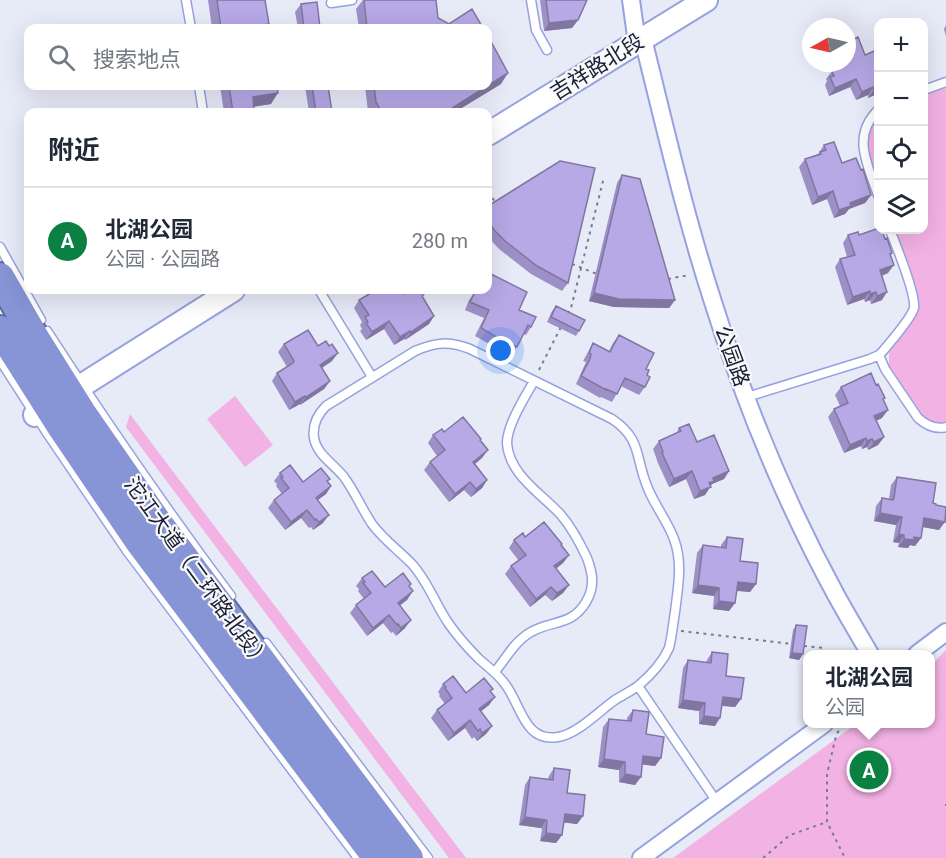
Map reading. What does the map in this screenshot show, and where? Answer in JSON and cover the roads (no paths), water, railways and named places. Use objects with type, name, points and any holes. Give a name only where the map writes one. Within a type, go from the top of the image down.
[{"type":"highway","name":"沱江大道（二环路北段）","points":[[0,278],[59,400],[138,540],[370,857]]},
{"type":"highway","name":"沱江大道（二环路北段）","points":[[0,330],[59,400],[82,413],[159,524],[409,858]]},
{"type":"street","name":"公园路","points":[[631,0],[696,248],[747,397],[791,505],[836,594],[868,650]]},
{"type":"street","name":"吉祥路北段","points":[[492,132],[706,0]]},
{"type":"street","points":[[59,400],[226,294]]},
{"type":"street","points":[[922,650],[946,632]]},
{"type":"street","points":[[641,858],[817,728]]},
{"type":"lane","points":[[186,0],[189,24]]},
{"type":"lane","points":[[331,3],[352,0]]},
{"type":"lane","points":[[531,0],[536,30],[547,50]]},
{"type":"lane","points":[[928,89],[946,82]]},
{"type":"lane","points":[[199,90],[202,108]]},
{"type":"lane","points":[[874,115],[866,129],[863,142],[864,153],[874,181]]},
{"type":"lane","points":[[747,397],[879,355],[914,309],[913,293],[891,234]]},
{"type":"lane","points":[[0,247],[24,289]]},
{"type":"lane","points":[[27,294],[47,330],[59,400]]},
{"type":"lane","points":[[321,294],[372,377]]},
{"type":"lane","points":[[457,344],[623,426],[636,447],[646,485],[669,526],[678,554],[680,580],[669,648],[665,658],[651,675],[567,735],[547,738],[531,729],[524,721],[508,688],[458,636],[421,575],[374,526],[345,478],[318,449],[313,430],[320,413],[326,406],[372,377],[426,346],[457,344]]},
{"type":"lane","points":[[879,355],[885,369],[918,418],[934,428],[946,428]]},
{"type":"lane","points":[[0,360],[59,400],[170,514],[236,603]]},
{"type":"lane","points":[[495,672],[522,638],[543,627],[560,623],[579,612],[591,593],[593,579],[591,568],[574,533],[561,516],[522,477],[509,455],[507,442],[509,429],[534,381]]},
{"type":"lane","points":[[264,640],[428,858]]},
{"type":"lane","points":[[638,686],[717,802]]},
{"type":"place","name":"北湖公园","points":[[869,770]]}]
